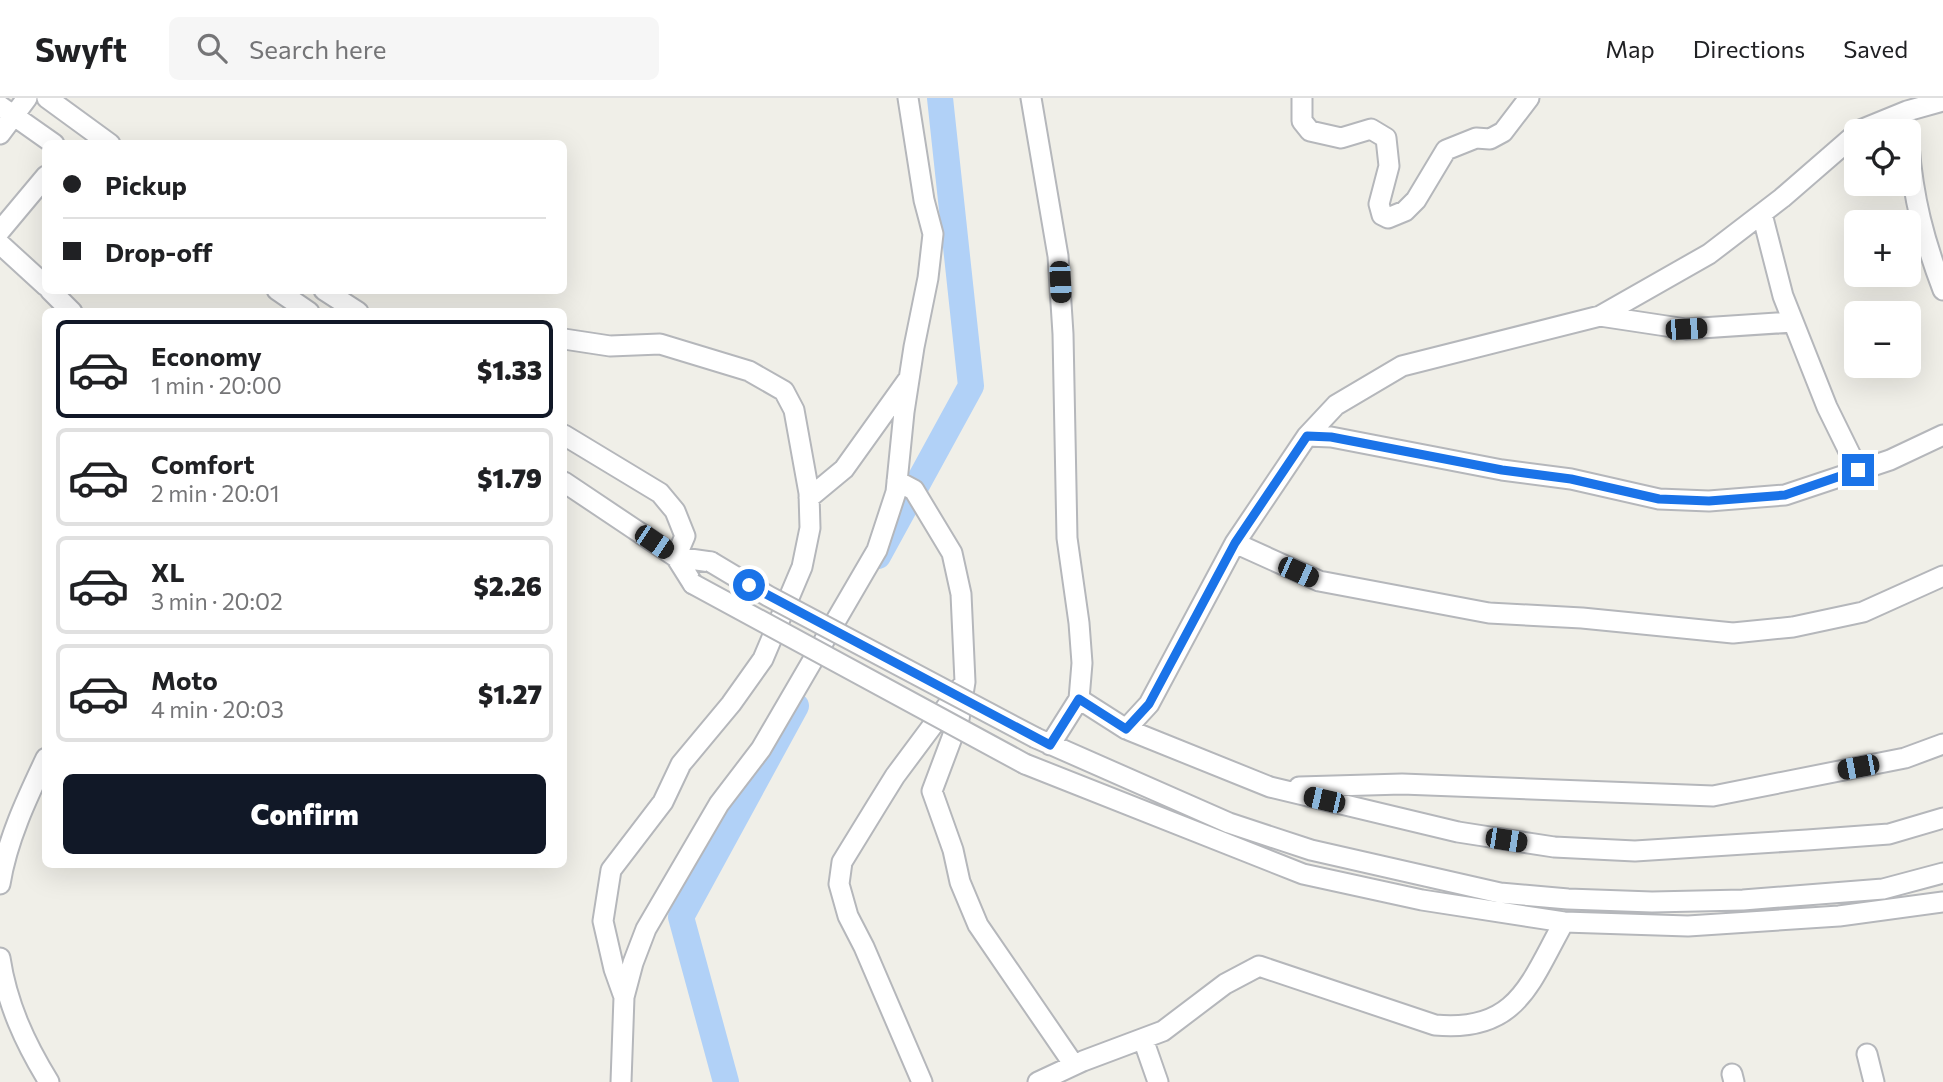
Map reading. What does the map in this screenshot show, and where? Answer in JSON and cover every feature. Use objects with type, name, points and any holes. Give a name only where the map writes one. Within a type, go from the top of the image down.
[{"type":"street","points":[[0,134],[6,111],[27,98]]},
{"type":"street","points":[[47,98],[105,140]]},
{"type":"street","points":[[621,1082],[624,997],[632,963],[657,908],[719,804],[761,749],[877,550],[896,492],[910,377],[933,234],[924,200],[908,98]]},
{"type":"street","points":[[1031,98],[1058,256],[1063,334],[1066,538],[1079,623],[1082,663],[1079,699],[1043,741]]},
{"type":"street","points":[[1302,98],[1302,121],[1310,131],[1342,138],[1371,129],[1386,138],[1389,166],[1379,204],[1382,215],[1388,218],[1405,211],[1416,200],[1446,150],[1476,138],[1490,139],[1503,132],[1529,98]]},
{"type":"street","points":[[1888,119],[1943,102]]},
{"type":"street","points":[[6,111],[48,140]]},
{"type":"street","points":[[1907,111],[1907,119]]},
{"type":"street","points":[[1126,729],[1149,704],[1235,543],[1307,436],[1336,405],[1402,366],[1600,316],[1709,254],[1762,214],[1844,144]]},
{"type":"street","points":[[0,231],[42,181]]},
{"type":"street","points":[[1914,196],[1927,247],[1943,290]]},
{"type":"street","points":[[1762,214],[1783,296],[1793,323],[1827,407],[1858,470]]},
{"type":"street","points":[[0,244],[42,282]]},
{"type":"street","points":[[54,294],[68,308]]},
{"type":"street","points":[[283,294],[303,308]]},
{"type":"street","points":[[330,294],[352,308]]},
{"type":"street","points":[[1600,316],[1686,329],[1793,323]]},
{"type":"street","points":[[567,340],[610,346],[660,344],[749,371],[783,391],[794,410],[809,498],[810,528],[802,566],[763,659],[731,704],[681,764],[663,803],[611,870],[603,921],[614,969],[624,997]]},
{"type":"street","points":[[809,498],[844,469],[910,377]]},
{"type":"street","points":[[1307,436],[1331,437],[1502,470],[1571,479],[1659,499],[1709,501],[1785,495],[1889,460],[1943,435]]},
{"type":"street","points":[[567,437],[660,493],[674,511],[685,536],[676,557]]},
{"type":"street","points":[[897,481],[914,490],[952,553],[961,594],[965,682],[959,719],[932,791],[953,850],[960,882],[978,925],[1074,1065]]},
{"type":"street","points":[[567,484],[676,557],[693,584],[1025,764],[1303,874],[1422,900],[1564,922],[1688,926],[1839,916],[1943,902]]},
{"type":"street","points":[[1235,543],[1319,581],[1489,613],[1582,618],[1732,633],[1793,626],[1863,612],[1943,576]]},
{"type":"street","points":[[676,557],[711,562],[768,596],[1043,741],[1229,823],[1311,850],[1500,893],[1652,902],[1742,900],[1883,888],[1943,873]]},
{"type":"street","points":[[922,1082],[848,916],[839,884],[842,862],[895,776],[965,682]]},
{"type":"street","points":[[1079,699],[1126,729],[1270,787],[1458,832],[1554,848],[1621,851],[1889,834],[1943,818]]},
{"type":"street","points":[[1270,787],[1402,785],[1713,796],[1905,758],[1943,744]]},
{"type":"street","points":[[0,884],[15,830],[42,767]]},
{"type":"street","points":[[1038,1082],[1074,1065],[1163,1031],[1225,984],[1259,966],[1435,1025],[1451,1027],[1496,1018],[1520,999],[1564,922]]},
{"type":"street","points":[[0,958],[4,983],[16,1022],[49,1082]]},
{"type":"street","points":[[1143,1039],[1158,1082]]},
{"type":"street","points":[[1867,1054],[1874,1082]]},
{"type":"waterway","points":[[878,556],[971,386],[940,98]]},
{"type":"waterway","points":[[726,1082],[681,917],[796,706]]},
{"type":"route","points":[[749,585],[1050,745],[1079,699],[1126,729],[1149,704],[1235,543],[1307,436],[1331,437],[1502,470],[1571,479],[1659,499],[1709,501],[1785,495],[1858,470]]}]
